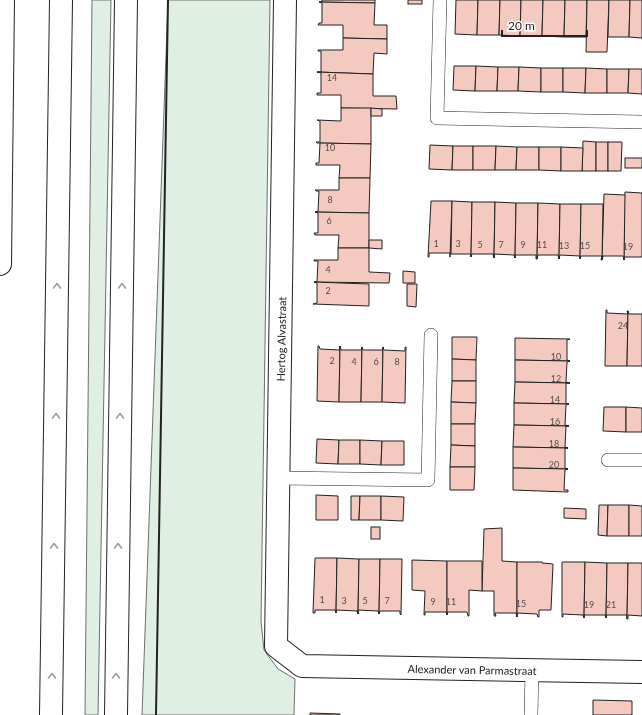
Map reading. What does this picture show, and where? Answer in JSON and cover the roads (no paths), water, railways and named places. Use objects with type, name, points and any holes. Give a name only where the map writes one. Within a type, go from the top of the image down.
[{"type":"main road","points":[[0,264],[3,0]]},
{"type":"main road","points":[[51,715],[62,0]]},
{"type":"main road","points":[[116,715],[126,0]]},
{"type":"main road","name":"Hertog Alvastraat","points":[[285,0],[276,646],[302,666]]},
{"type":"main road","name":"Alexander van Parmastraat","points":[[302,666],[642,672]]},
{"type":"lane","points":[[440,0],[437,118],[642,122]]},
{"type":"lane","points":[[278,478],[428,480],[430,335]]},
{"type":"lane","points":[[608,460],[642,460]]},
{"type":"lane","points":[[531,715],[532,670]]}]
